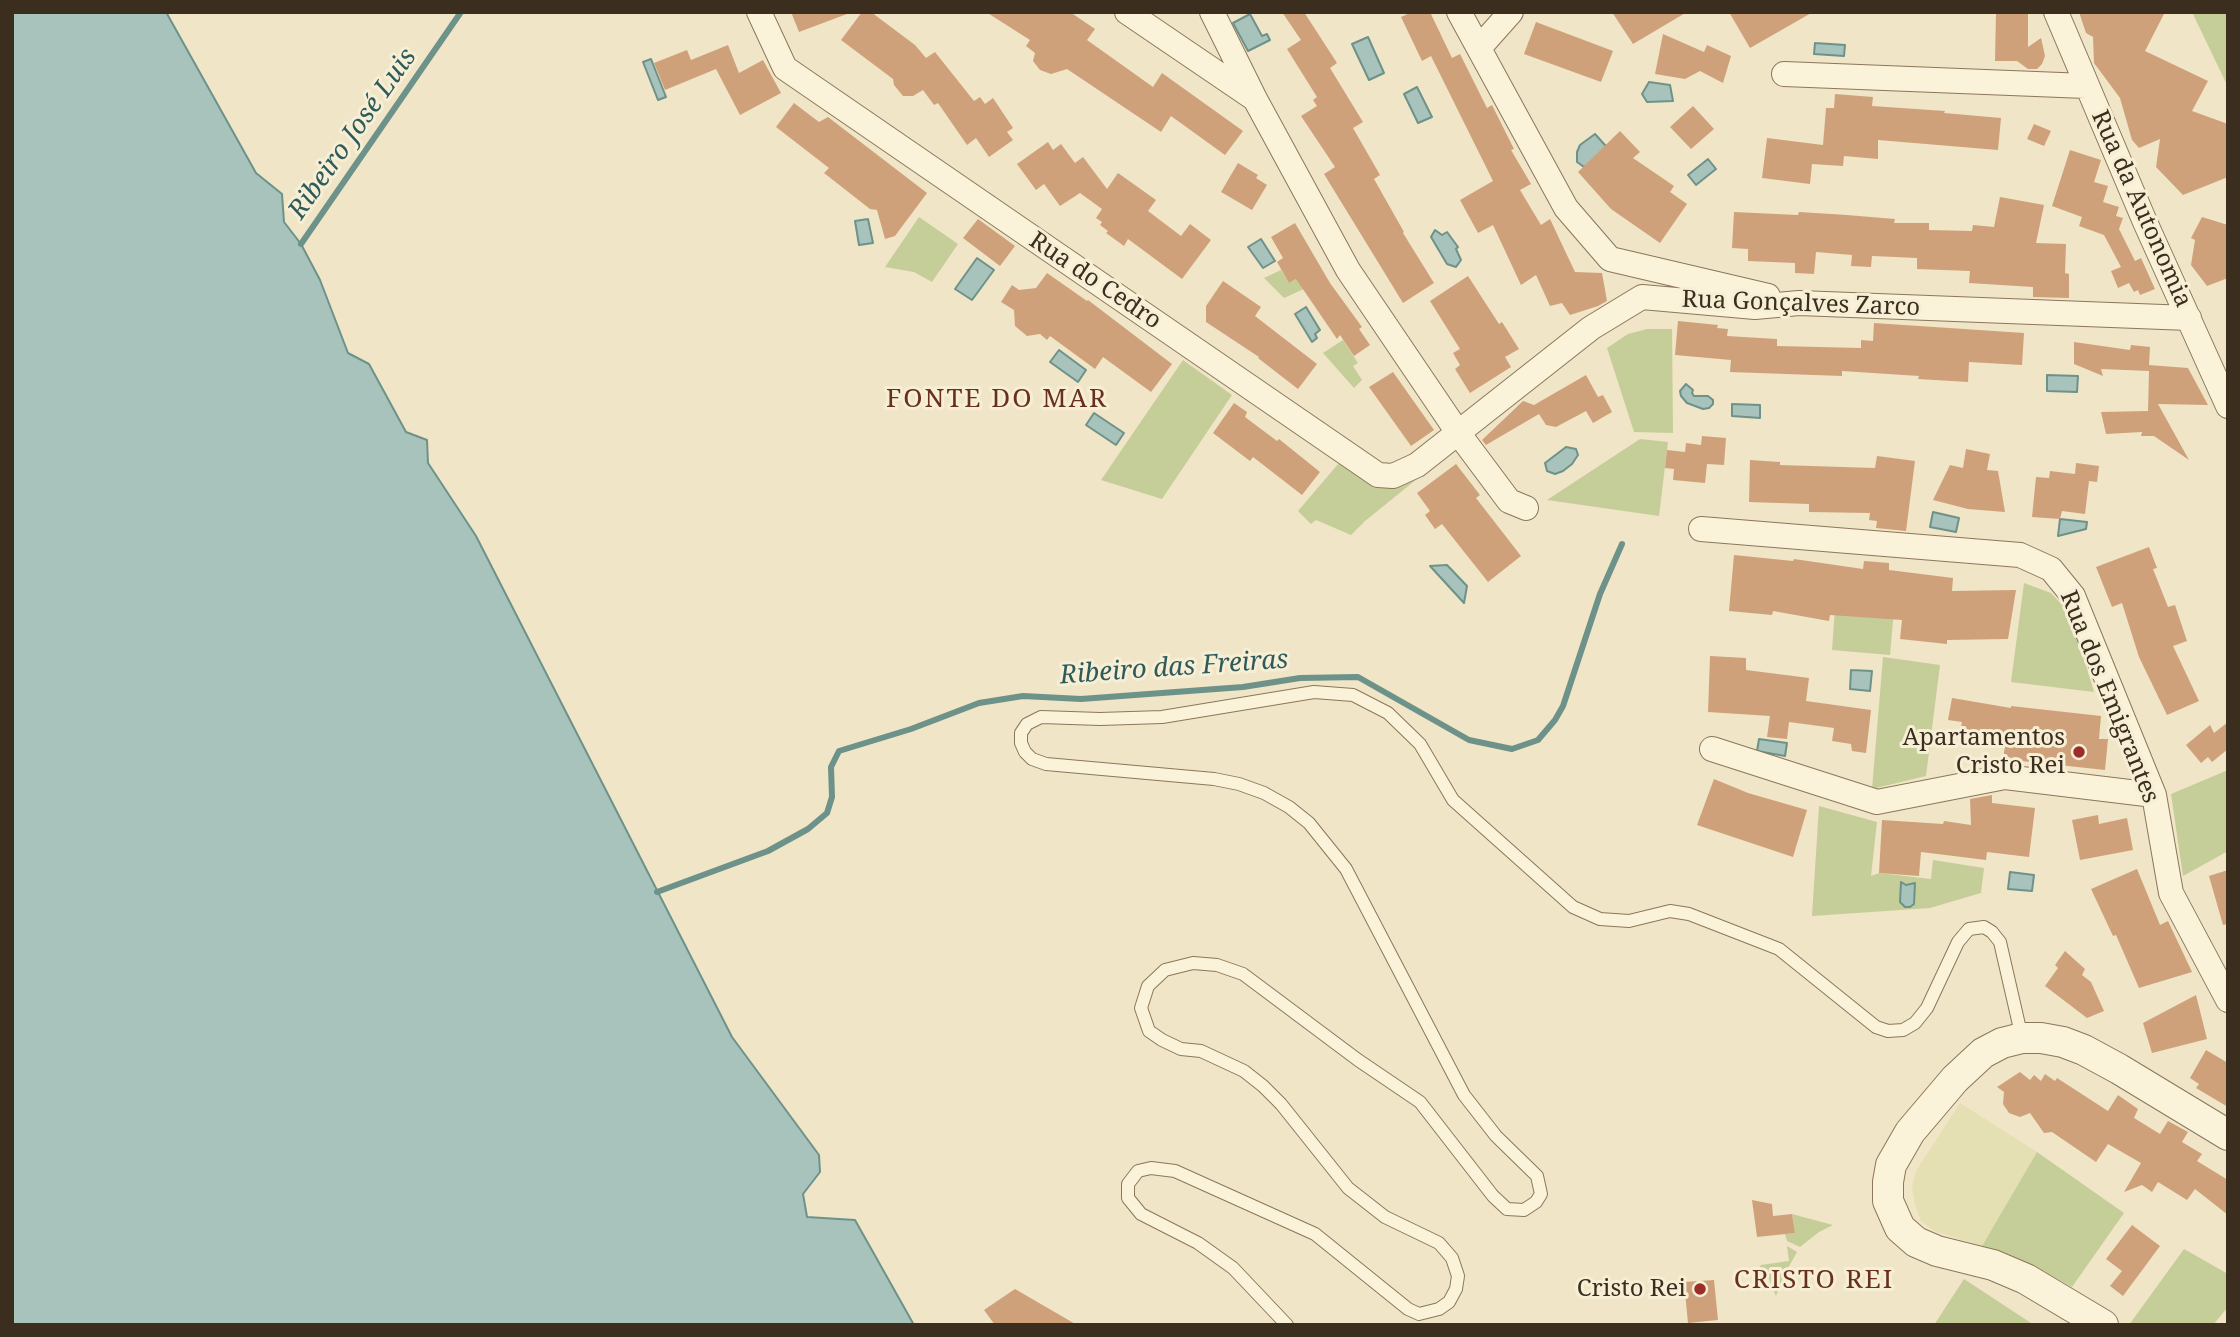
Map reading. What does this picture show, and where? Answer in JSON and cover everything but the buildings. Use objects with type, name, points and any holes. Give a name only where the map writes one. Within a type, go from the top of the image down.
[{"type":"street","name":"Rua do Cedro","points":[[760,12],[785,68],[1378,475],[1393,476],[1417,465],[1459,434]]},
{"type":"street","points":[[1127,12],[1255,99]]},
{"type":"street","points":[[1212,12],[1255,99],[1348,270],[1459,434],[1509,500],[1526,508]]},
{"type":"street","points":[[1459,12],[1566,208],[1610,259],[1799,303]]},
{"type":"street","points":[[1479,48],[1511,12]]},
{"type":"street","name":"Rua da Autonomia","points":[[2056,12],[2228,406]]},
{"type":"street","points":[[1784,74],[2087,86]]},
{"type":"street","name":"Rua Gonçalves Zarco","points":[[1459,434],[1591,328],[1642,297],[1755,307],[1799,303],[2189,318]]},
{"type":"street","name":"Rua dos Emigrantes","points":[[1701,529],[2020,555],[2051,569],[2073,596],[2154,795],[2171,893],[2228,1000]]},
{"type":"street","points":[[1712,749],[1877,802],[2005,777],[2154,795]]},
{"type":"street","points":[[2103,1325],[2026,1279],[1993,1265],[1937,1251],[1916,1242],[1900,1228],[1888,1201],[1891,1165],[1910,1132],[1955,1079],[1983,1053],[2002,1043],[2022,1038],[2040,1038],[2063,1042],[2119,1069],[2228,1135]]},
{"type":"lane","points":[[1287,1325],[1233,1268],[1198,1243],[1142,1214],[1128,1198],[1128,1184],[1138,1171],[1151,1168],[1175,1171],[1315,1234],[1408,1309],[1419,1314],[1439,1309],[1449,1301],[1456,1289],[1458,1276],[1452,1258],[1439,1242],[1385,1217],[1348,1188],[1281,1104],[1263,1086],[1244,1071],[1201,1051],[1181,1049],[1149,1031],[1141,1008],[1148,986],[1165,970],[1193,962],[1217,965],[1243,974],[1358,1060],[1420,1102],[1493,1196],[1507,1209],[1524,1210],[1536,1202],[1541,1194],[1537,1176],[1496,1136],[1464,1094],[1346,869],[1309,823],[1289,807],[1264,793],[1239,784],[1214,779],[1046,764],[1032,759],[1021,744],[1021,733],[1027,724],[1041,717],[1163,717],[1314,692],[1353,695],[1388,713],[1420,744],[1453,800],[1573,907],[1600,919],[1629,921],[1670,911],[1702,919],[1779,949],[1876,1027],[1888,1031],[1903,1030],[1915,1023],[1927,1008],[1958,942],[1969,929],[1984,927],[2000,942],[2022,1038]]},
{"type":"shaded area","points":[[1960,1103],[2037,1152],[1982,1246],[1934,1231],[1921,1221],[1912,1187],[1916,1171]]},
{"type":"green space","points":[[2192,12],[2228,12],[2228,87]]},
{"type":"green space","points":[[919,217],[958,244],[932,282],[914,272],[885,267]]},
{"type":"green space","points":[[1281,270],[1289,283],[1300,277],[1306,288],[1284,298],[1264,278]]},
{"type":"green space","points":[[1647,329],[1672,329],[1673,433],[1634,432],[1607,348],[1628,334]]},
{"type":"green space","points":[[1343,340],[1358,363],[1353,366],[1362,380],[1354,388],[1323,353]]},
{"type":"green space","points":[[1183,360],[1232,395],[1162,499],[1101,480]]},
{"type":"green space","points":[[1640,439],[1668,442],[1659,516],[1547,500]]},
{"type":"green space","points":[[1339,463],[1371,483],[1390,487],[1417,479],[1351,535],[1316,520],[1311,524],[1298,511]]},
{"type":"green space","points":[[2024,583],[2051,593],[2068,611],[2094,692],[2011,682]]},
{"type":"green space","points":[[1836,594],[1895,599],[1890,655],[1832,650]]},
{"type":"green space","points":[[1883,657],[1940,665],[1926,776],[1872,789]]},
{"type":"green space","points":[[2228,770],[2228,851],[2183,876],[2171,794]]},
{"type":"green space","points":[[1819,806],[1877,822],[1871,876],[1879,873],[1931,879],[1933,860],[1984,868],[1981,893],[1930,908],[1812,916]]},
{"type":"green space","points":[[2037,1152],[2124,1213],[2072,1287],[2033,1265],[1982,1246]]},
{"type":"green space","points":[[1792,1214],[1833,1225],[1800,1247],[1787,1241],[1785,1234],[1795,1233]]},
{"type":"green space","points":[[1787,1246],[1797,1252],[1776,1296],[1767,1274],[1759,1268],[1761,1265],[1789,1261]]},
{"type":"green space","points":[[2184,1249],[2228,1274],[2228,1307],[2213,1325],[2129,1325]]},
{"type":"green space","points":[[1964,1279],[2034,1325],[1934,1325]]},
{"type":"water","points":[[12,12],[166,12],[256,173],[282,194],[284,222],[301,244],[320,280],[348,353],[369,364],[406,432],[427,440],[428,463],[476,536],[732,1037],[819,1155],[820,1172],[803,1194],[807,1217],[855,1220],[914,1325],[12,1325]]},
{"type":"water","points":[[1250,14],[1262,36],[1267,34],[1270,40],[1248,51],[1233,23]]},
{"type":"water","points":[[1368,37],[1384,73],[1369,80],[1352,44]]},
{"type":"water","points":[[1815,43],[1845,45],[1844,56],[1814,54]]},
{"type":"water","points":[[651,59],[666,97],[658,100],[643,62]]},
{"type":"water","points":[[1649,82],[1670,85],[1673,101],[1647,102],[1642,94]]},
{"type":"water","points":[[1417,87],[1432,117],[1418,123],[1404,94]]},
{"type":"water","points":[[1595,134],[1614,155],[1584,167],[1577,162],[1577,152],[1580,145]]},
{"type":"water","points":[[1708,159],[1716,169],[1696,185],[1688,175]]},
{"type":"water","points":[[868,219],[873,243],[859,245],[855,221]]},
{"type":"water","points":[[1435,230],[1442,235],[1447,232],[1458,247],[1456,249],[1461,260],[1456,267],[1447,264],[1431,237]]},
{"type":"water","points":[[1261,239],[1275,261],[1263,268],[1248,247]]},
{"type":"water","points":[[977,258],[994,270],[972,300],[955,289]]},
{"type":"water","points":[[1306,307],[1320,330],[1312,342],[1295,314]]},
{"type":"water","points":[[1059,350],[1086,370],[1078,382],[1050,362]]},
{"type":"water","points":[[2047,375],[2078,376],[2077,392],[2047,391]]},
{"type":"water","points":[[1686,384],[1693,390],[1694,396],[1708,396],[1713,400],[1713,404],[1703,409],[1687,403],[1680,391]]},
{"type":"water","points":[[1732,404],[1760,405],[1760,418],[1732,416]]},
{"type":"water","points":[[1094,413],[1124,433],[1116,445],[1086,425]]},
{"type":"water","points":[[1566,447],[1576,449],[1578,455],[1572,464],[1555,474],[1547,471],[1545,463]]},
{"type":"water","points":[[1933,512],[1959,518],[1956,532],[1930,527]]},
{"type":"water","points":[[2060,519],[2087,522],[2086,529],[2058,536]]},
{"type":"water","points":[[1447,565],[1467,586],[1464,603],[1430,566]]},
{"type":"water","points":[[1851,670],[1872,671],[1870,691],[1850,689]]},
{"type":"water","points":[[1759,739],[1787,743],[1785,756],[1757,751]]},
{"type":"water","points":[[2010,872],[2034,875],[2032,891],[2008,889]]},
{"type":"water","points":[[1901,882],[1906,885],[1915,883],[1914,904],[1910,907],[1905,907],[1900,902]]},
{"type":"waterway","name":"Ribeiro José Luis","points":[[301,244],[461,12]]},
{"type":"waterway","name":"Ribeiro das Freiras","points":[[657,892],[768,851],[808,829],[827,813],[832,797],[831,767],[839,751],[911,729],[979,703],[1023,696],[1081,699],[1243,687],[1300,678],[1358,677],[1469,740],[1512,749],[1538,740],[1563,706],[1600,594],[1622,544]]},
{"type":"place","name":"Apartamentos Cristo Rei","points":[[2079,752]]},
{"type":"place","name":"Cristo Rei","points":[[1700,1289]]},
{"type":"district","name":"FONTE DO MAR","points":[[997,400]]},
{"type":"district","name":"CRISTO REI","points":[[1814,1281]]}]
